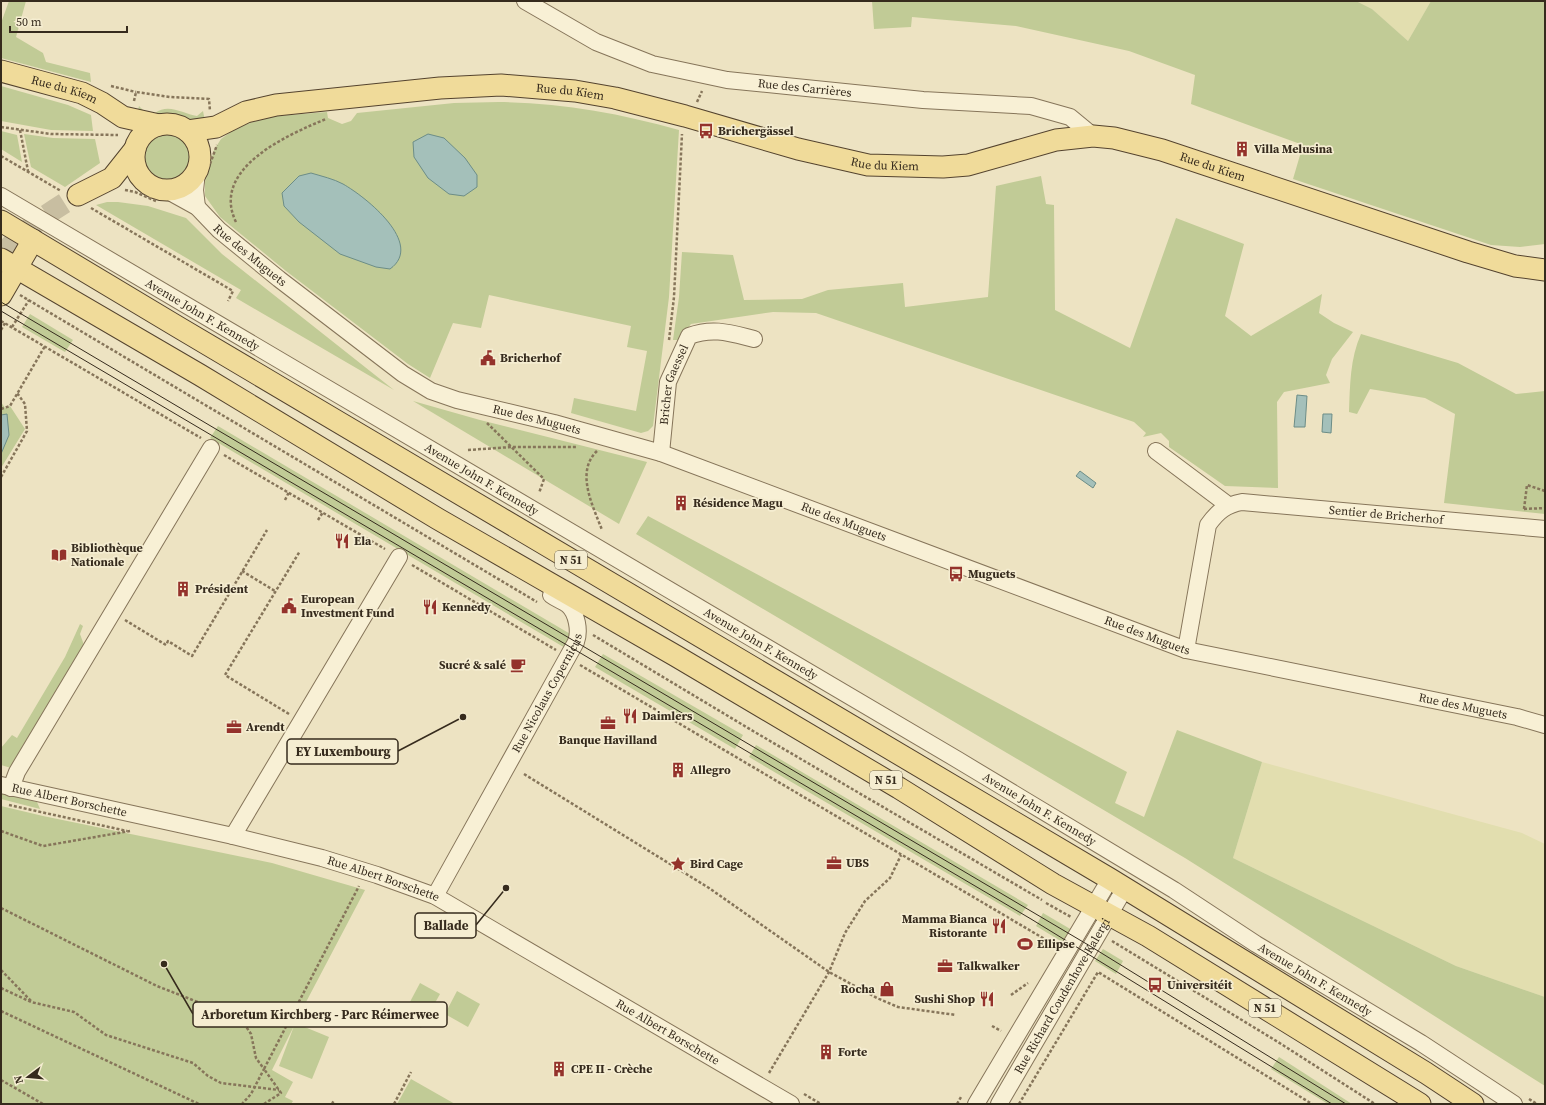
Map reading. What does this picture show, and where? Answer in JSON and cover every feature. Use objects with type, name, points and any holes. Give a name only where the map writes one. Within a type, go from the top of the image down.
[{"type":"main road","name":"Rue du Kiem","points":[[1,71],[82,93],[123,116],[160,125]]},
{"type":"main road","name":"Rue du Kiem","points":[[188,131],[216,127],[246,112],[276,105],[440,88],[501,85],[575,91],[615,98],[685,116],[798,149],[868,164],[887,166],[943,167],[968,165],[1056,140],[1093,136],[1114,138],[1162,150],[1468,252],[1515,266],[1545,270]]},
{"type":"main road","name":"Rue du Kiem","points":[[123,116],[136,145]]},
{"type":"main road","points":[[77,198],[112,178],[147,131],[160,125],[175,124],[188,131],[197,142],[202,166]]},
{"type":"main road","points":[[112,178],[146,183],[160,190],[164,196],[182,188],[188,184],[202,166],[216,127]]},
{"type":"main road","points":[[136,145],[135,163],[137,170],[146,183]]},
{"type":"main road","name":"Avenue John F. Kennedy","points":[[1,221],[1117,884],[1426,1073],[1473,1104]]},
{"type":"main road","points":[[1,295],[9,263],[33,240]]},
{"type":"main road","name":"N 51","points":[[9,263],[200,375],[438,519],[683,660],[899,788],[1053,884],[1160,944],[1420,1104]]},
{"type":"street","name":"Rue des Carrières","points":[[525,1],[596,42],[652,64],[727,80],[923,100],[1031,106],[1070,117],[1093,136]]},
{"type":"street","points":[[197,207],[195,190],[202,166]]},
{"type":"street","name":"Avenue John F. Kennedy","points":[[1,196],[951,756],[1174,890],[1256,944],[1421,1043],[1514,1104]]},
{"type":"street","name":"Rue des Muguets","points":[[164,196],[197,207],[219,230],[279,279],[403,374],[431,391],[457,400],[554,423],[661,453],[1186,650],[1517,717],[1545,725]]},
{"type":"street","points":[[178,327],[190,308]]},
{"type":"street","name":"Bricher Gaessel","points":[[661,453],[668,382],[689,336],[704,330],[725,332],[754,339]]},
{"type":"street","points":[[6,786],[18,772],[211,448]]},
{"type":"street","points":[[1156,451],[1228,505],[1216,513],[1208,525],[1186,650]]},
{"type":"street","name":"Sentier de Bricherhof","points":[[1228,505],[1242,502],[1545,529]]},
{"type":"street","name":"Rue Nicolaus Copernicus","points":[[435,896],[569,658],[578,638],[577,626],[569,606],[450,538],[438,519]]},
{"type":"street","points":[[233,836],[399,557]]},
{"type":"street","name":"Rue Albert Borschette","points":[[6,786],[233,836],[329,860],[377,875],[435,896],[796,1098]]},
{"type":"street","name":"Rue Richard Coudenhove-Kalergi","points":[[976,1104],[1083,924],[1101,910],[1117,884]]},
{"type":"street","name":"Rue Richard Coudenhove-Kalergi","points":[[1000,1104],[1045,1029],[1098,933],[1101,910]]},
{"type":"path","points":[[668,344],[674,297],[682,131],[686,108],[694,110],[698,98],[703,91],[696,88]]},
{"type":"path","points":[[1,127],[50,134],[123,135],[114,124],[130,110],[135,100],[136,92],[170,97],[209,99],[208,108],[221,140],[202,166]]},
{"type":"path","points":[[237,225],[230,206],[230,193],[234,181],[244,168],[259,155],[302,128],[328,118],[326,100]]},
{"type":"path","points":[[20,130],[28,172]]},
{"type":"path","points":[[1,156],[77,198],[233,291],[228,301]]},
{"type":"path","points":[[112,178],[118,191],[126,190],[164,196]]},
{"type":"path","points":[[12,327],[29,300],[540,603]]},
{"type":"path","points":[[1,321],[204,439],[211,448],[290,492],[1053,944]]},
{"type":"path","points":[[1,330],[5,323]]},
{"type":"path","points":[[1,409],[10,406],[44,346]]},
{"type":"path","points":[[1,477],[27,431],[25,404],[17,393]]},
{"type":"path","points":[[485,421],[544,479],[539,493]]},
{"type":"path","points":[[468,450],[512,447],[578,447]]},
{"type":"path","points":[[598,450],[593,455],[586,474],[588,490],[602,530]]},
{"type":"path","points":[[1524,509],[1527,485],[1545,491]]},
{"type":"path","points":[[285,500],[290,492]]},
{"type":"path","points":[[318,520],[323,512]]},
{"type":"path","points":[[112,612],[166,645],[168,641],[192,656],[267,530]]},
{"type":"path","points":[[284,711],[225,675],[300,551]]},
{"type":"path","points":[[242,571],[275,591]]},
{"type":"path","points":[[577,626],[760,736],[1083,924]]},
{"type":"path","points":[[524,774],[709,888],[829,972],[876,998],[898,1007],[956,1015]]},
{"type":"path","points":[[1,831],[43,846],[130,831],[8,804]]},
{"type":"path","points":[[775,1077],[769,1073],[829,972],[845,933],[865,901],[890,878],[901,855]]},
{"type":"path","points":[[242,1104],[255,1087],[359,886]]},
{"type":"path","points":[[1,908],[157,986],[241,1019],[251,1034],[256,1058],[281,1093],[264,1104]]},
{"type":"path","points":[[1098,933],[1278,1042],[1375,1104]]},
{"type":"path","points":[[1,970],[31,1002]]},
{"type":"path","points":[[1019,1104],[1098,972],[1312,1104]]},
{"type":"path","points":[[1011,995],[1028,984]]},
{"type":"path","points":[[1,988],[31,1002],[74,1012],[106,1035],[193,1063],[208,1076],[221,1083],[279,1090]]},
{"type":"path","points":[[1,1010],[199,1104]]},
{"type":"path","points":[[992,1026],[1001,1031]]},
{"type":"path","points":[[394,1104],[411,1072]]},
{"type":"path","points":[[1,1080],[43,1104]]},
{"type":"path","points":[[796,1098],[821,1104]]},
{"type":"path","points":[[332,1104],[334,1100]]},
{"type":"shaded area","points":[[1356,1],[1431,1],[1408,41],[1372,9]]},
{"type":"shaded area","points":[[1262,762],[1522,833],[1545,844],[1545,997],[1456,966],[1233,858]]},
{"type":"green space","points":[[9,1],[26,1],[16,37],[43,53],[46,62],[90,73],[91,82],[1,58],[1,23]]},
{"type":"green space","points":[[872,1],[1356,1],[1372,9],[1408,41],[1431,1],[1545,1],[1545,244],[1520,247],[1491,245],[1293,179],[1303,145],[1191,104],[1195,75],[1129,51],[1016,26],[912,17],[911,27],[874,29]]},
{"type":"green space","points":[[1,86],[68,105],[91,115],[93,131],[51,130],[1,121]]},
{"type":"green space","points":[[499,102],[545,104],[590,110],[679,130],[669,297],[653,426],[648,431],[641,433],[571,413],[574,398],[636,411],[647,351],[627,347],[631,326],[489,295],[481,328],[453,323],[430,378],[408,364],[286,271],[220,217],[205,196],[205,182],[214,150],[221,139],[232,131],[249,123],[276,116],[327,112],[328,118],[342,124],[351,121],[357,113],[454,103]]},
{"type":"green space","points":[[139,106],[144,111],[155,113],[160,110],[171,109],[197,116],[203,111],[205,121],[189,121],[174,115],[154,116],[137,114]]},
{"type":"green space","points":[[1,131],[17,135],[22,162],[1,149]]},
{"type":"green space","points":[[161,133],[171,133],[184,140],[191,153],[191,163],[184,176],[171,183],[161,183],[152,179],[145,172],[141,163],[141,153],[145,144],[152,137]]},
{"type":"green space","points":[[24,134],[53,138],[95,139],[100,163],[65,187],[31,167]]},
{"type":"green space","points":[[1041,176],[1046,204],[1054,205],[1055,310],[1130,348],[1176,218],[1244,244],[1225,316],[1251,336],[1322,294],[1319,313],[1334,323],[1353,332],[1332,359],[1326,375],[1330,383],[1284,392],[1277,402],[1278,488],[1225,486],[1169,447],[1169,441],[1161,433],[1143,437],[1146,433],[1134,422],[816,313],[773,312],[691,324],[679,340],[673,340],[679,297],[682,252],[733,255],[744,300],[802,299],[828,290],[903,283],[905,307],[988,297],[996,186]]},
{"type":"green space","points":[[107,202],[148,206],[186,218],[222,254],[394,390],[236,298],[241,290],[96,205]]},
{"type":"green space","points":[[30,314],[73,340],[65,352],[22,327]]},
{"type":"green space","points":[[1361,334],[1458,363],[1516,394],[1545,391],[1545,514],[1444,503],[1455,414],[1425,398],[1370,389],[1357,414],[1349,412],[1350,382],[1353,362],[1357,343]]},
{"type":"green space","points":[[413,401],[480,420],[647,462],[619,524]]},
{"type":"green space","points":[[1,402],[5,408],[10,406],[25,429],[1,468]]},
{"type":"green space","points":[[218,426],[572,635],[567,649],[210,438]]},
{"type":"green space","points":[[648,516],[1127,772],[1115,803],[1144,817],[1177,730],[1262,762],[1233,858],[1456,966],[1545,997],[1545,1086],[1185,858],[636,534]]},
{"type":"green space","points":[[80,624],[83,626],[80,634],[84,645],[11,768],[1,765],[1,748],[12,735],[17,738],[65,657]]},
{"type":"green space","points":[[603,654],[743,735],[735,749],[595,667]]},
{"type":"green space","points":[[756,745],[1028,905],[1020,916],[749,757]]},
{"type":"green space","points":[[1,793],[37,802],[40,809],[1,799]]},
{"type":"green space","points":[[1,806],[272,863],[365,890],[295,1023],[329,1037],[312,1079],[279,1066],[294,1026],[272,1070],[293,1082],[285,1097],[293,1101],[291,1104],[1,1104]]},
{"type":"green space","points":[[1043,913],[1072,930],[1064,943],[1036,926]]},
{"type":"green space","points":[[1103,949],[1123,961],[1116,974],[1095,961]]},
{"type":"green space","points":[[420,983],[440,994],[421,1028],[402,1017]]},
{"type":"green space","points":[[457,991],[480,1004],[468,1027],[445,1014]]},
{"type":"green space","points":[[1279,1057],[1352,1104],[1328,1104],[1271,1069]]},
{"type":"green space","points":[[411,1079],[455,1104],[397,1104]]},
{"type":"water","points":[[428,134],[444,138],[465,158],[477,175],[477,187],[464,196],[449,194],[428,178],[414,157],[413,142]]},
{"type":"water","points":[[311,173],[336,181],[353,190],[365,199],[388,222],[397,235],[401,247],[399,259],[390,269],[376,267],[340,254],[299,222],[284,206],[282,193],[299,176]]},
{"type":"water","points":[[1297,395],[1307,396],[1305,427],[1294,427]]},
{"type":"water","points":[[7,414],[9,435],[1,454],[1,415]]},
{"type":"water","points":[[1323,414],[1332,414],[1331,433],[1322,432]]},
{"type":"water","points":[[1080,471],[1096,483],[1093,488],[1076,476]]},
{"type":"tunnel","points":[[1,256],[18,238],[37,222],[78,195]]},
{"type":"tram line","points":[[1,302],[1090,946],[1346,1104]]},
{"type":"tram line","points":[[1,311],[1031,919],[1332,1104]]},
{"type":"place","name":"Brichergässel","points":[[706,131]]},
{"type":"place","name":"Villa Melusina","points":[[1242,149]]},
{"type":"place","name":"Bricherhof","points":[[488,358]]},
{"type":"place","name":"Résidence Magu","points":[[681,503]]},
{"type":"place","name":"Ela","points":[[342,541]]},
{"type":"place","name":"Bibliothèque Nationale","points":[[59,555]]},
{"type":"place","name":"Muguets","points":[[956,574]]},
{"type":"place","name":"Président","points":[[183,589]]},
{"type":"place","name":"European Investment Fund","points":[[289,606]]},
{"type":"place","name":"Kennedy","points":[[430,607]]},
{"type":"place","name":"Sucré & salé","points":[[518,665]]},
{"type":"place","name":"Daimlers","points":[[630,716]]},
{"type":"place","name":"EY Luxembourg","points":[[463,717]]},
{"type":"place","name":"Banque Havilland","points":[[608,723]]},
{"type":"place","name":"Arendt","points":[[234,727]]},
{"type":"place","name":"Allegro","points":[[678,770]]},
{"type":"place","name":"UBS","points":[[834,863]]},
{"type":"place","name":"Bird Cage","points":[[678,864]]},
{"type":"place","name":"Ballade","points":[[506,888]]},
{"type":"place","name":"Mamma Bianca Ristorante","points":[[999,926]]},
{"type":"place","name":"Ellipse","points":[[1025,944]]},
{"type":"place","name":"Arboretum Kirchberg - Parc Réimerwee","points":[[164,964]]},
{"type":"place","name":"Talkwalker","points":[[945,966]]},
{"type":"place","name":"Universitéit","points":[[1155,985]]},
{"type":"place","name":"Rocha","points":[[887,989]]},
{"type":"place","name":"Sushi Shop","points":[[987,999]]},
{"type":"place","name":"Forte","points":[[826,1052]]},
{"type":"place","name":"CPE II - Crèche","points":[[559,1069]]}]
